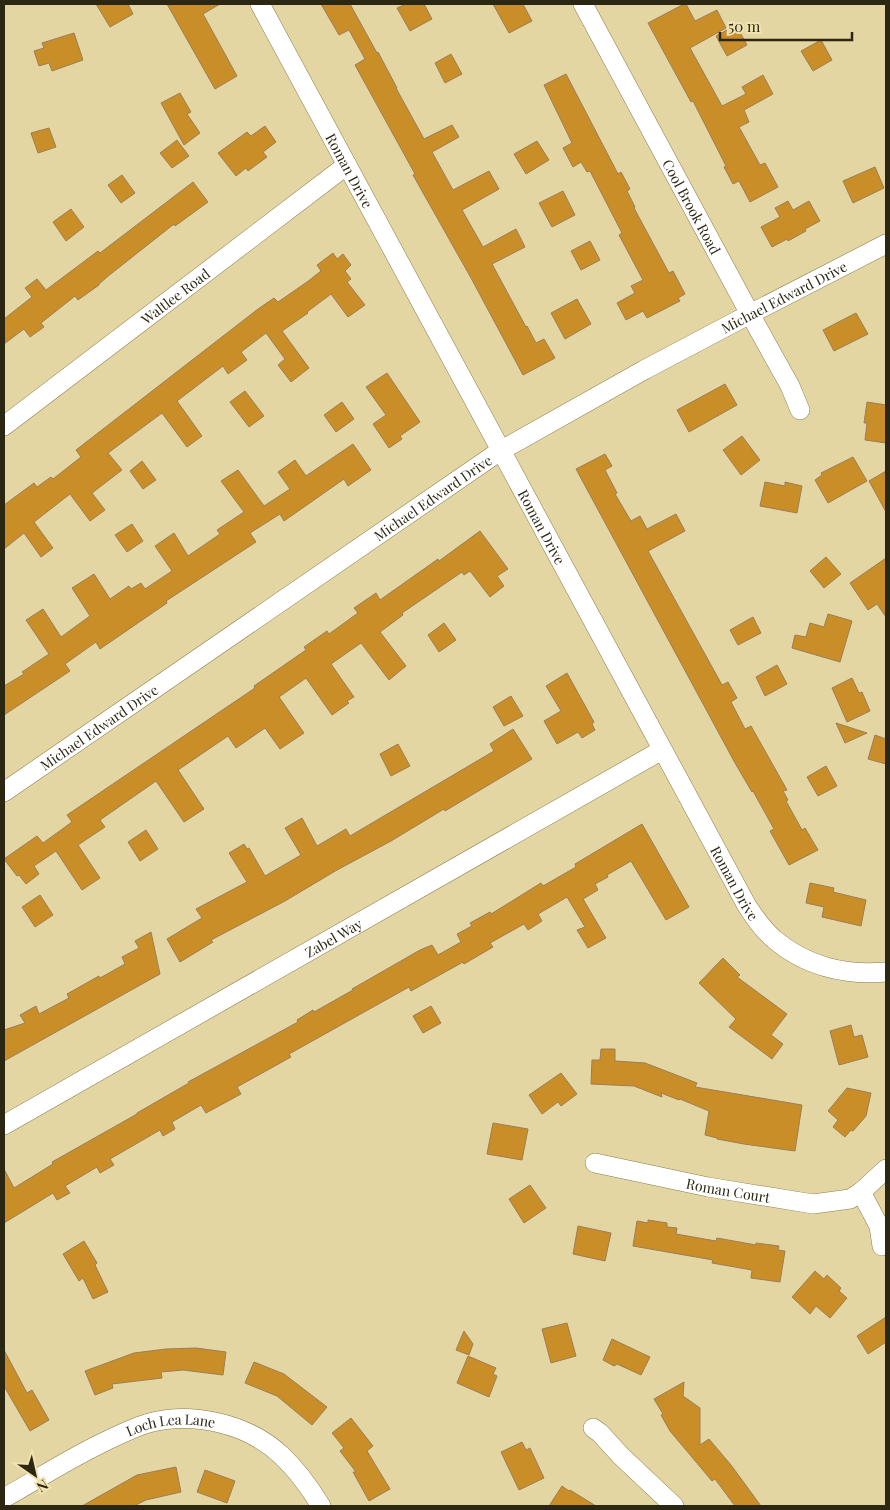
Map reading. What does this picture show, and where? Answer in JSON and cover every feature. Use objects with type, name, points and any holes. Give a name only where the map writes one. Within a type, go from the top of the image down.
[{"type":"street","name":"Roman Drive","points":[[260,4],[747,906],[764,929],[786,949],[800,957],[822,966],[849,972],[886,972]]},
{"type":"street","name":"Cool Brook Road","points":[[583,4],[790,386],[800,410]]},
{"type":"street","name":"Waltlee Road","points":[[4,426],[346,165]]},
{"type":"street","name":"Michael Edward Drive","points":[[4,792],[500,450],[644,370],[886,244]]},
{"type":"street","name":"Zabel Way","points":[[4,1125],[662,750]]},
{"type":"street","name":"Roman Court","points":[[595,1163],[708,1186],[812,1204],[850,1198],[861,1192],[886,1169]]},
{"type":"street","points":[[861,1192],[879,1226],[882,1246]]},
{"type":"street","name":"Loch Lea Lane","points":[[4,1497],[84,1452],[128,1430],[172,1419],[190,1419],[222,1424],[239,1430],[271,1447],[294,1468],[321,1506]]},
{"type":"street","points":[[593,1428],[674,1506]]},
{"type":"building","points":[[96,4],[128,4],[133,14],[110,27]]},
{"type":"building","points":[[167,4],[220,4],[203,14],[237,76],[215,89]]},
{"type":"building","points":[[321,4],[350,4],[424,139],[452,125],[459,137],[432,152],[453,190],[489,171],[499,189],[462,210],[483,247],[516,229],[525,247],[492,264],[536,343],[544,339],[555,358],[523,375],[355,65],[365,59],[349,30],[339,35]]},
{"type":"building","points":[[406,4],[424,4],[432,19],[410,31],[397,8]]},
{"type":"building","points":[[493,4],[523,4],[532,21],[509,33]]},
{"type":"building","points":[[686,4],[695,21],[717,10],[726,28],[690,48],[722,106],[746,94],[742,87],[763,75],[773,94],[744,110],[749,122],[739,127],[760,165],[765,163],[778,187],[750,202],[739,181],[733,184],[724,167],[726,166],[693,101],[691,102],[648,23]]},
{"type":"building","points":[[736,25],[747,45],[727,56],[716,36]]},
{"type":"building","points":[[74,33],[83,60],[52,71],[49,63],[39,66],[34,51],[44,48],[42,43]]},
{"type":"building","points":[[821,40],[832,60],[813,71],[801,51]]},
{"type":"building","points":[[451,54],[462,74],[445,83],[435,63]]},
{"type":"building","points":[[566,74],[618,174],[621,172],[630,189],[627,191],[634,208],[669,273],[673,271],[685,294],[678,298],[680,301],[647,318],[643,311],[626,320],[617,303],[635,293],[631,286],[643,280],[619,235],[622,233],[590,171],[587,172],[581,162],[573,167],[563,148],[572,143],[544,85]]},
{"type":"building","points":[[180,93],[191,112],[187,114],[200,133],[184,145],[161,103]]},
{"type":"building","points":[[265,126],[276,142],[263,152],[267,157],[248,171],[246,168],[236,176],[218,153],[247,132],[251,136]]},
{"type":"building","points":[[49,128],[56,147],[38,153],[31,133]]},
{"type":"building","points":[[177,140],[189,156],[172,168],[160,153]]},
{"type":"building","points":[[537,141],[549,160],[526,174],[514,154]]},
{"type":"building","points":[[875,167],[884,188],[853,203],[843,181]]},
{"type":"building","points":[[122,175],[135,193],[121,203],[108,185]]},
{"type":"building","points":[[193,182],[208,202],[175,226],[174,224],[78,300],[75,296],[41,323],[44,327],[30,337],[24,329],[4,344],[4,319],[32,297],[25,288],[37,279],[46,290],[98,251],[100,253]]},
{"type":"building","points":[[563,191],[575,215],[552,227],[539,203]]},
{"type":"building","points":[[788,201],[793,210],[809,201],[820,221],[788,241],[787,239],[772,247],[761,227],[780,217],[775,208]]},
{"type":"building","points":[[71,209],[84,227],[66,241],[53,222]]},
{"type":"building","points":[[590,241],[600,260],[581,270],[571,251]]},
{"type":"building","points":[[333,253],[337,259],[343,254],[351,265],[345,271],[351,279],[347,282],[365,305],[348,317],[331,294],[282,331],[309,368],[291,382],[278,365],[285,359],[266,333],[241,352],[247,360],[228,374],[223,366],[177,401],[202,436],[187,447],[162,413],[108,453],[122,470],[92,493],[105,510],[90,521],[70,494],[34,522],[53,548],[41,557],[24,533],[4,549],[4,505],[34,483],[37,487],[51,477],[53,479],[81,457],[76,450],[258,309],[274,298],[278,302],[307,282],[321,271],[317,265]]},
{"type":"building","points":[[577,299],[591,324],[565,339],[551,313]]},
{"type":"building","points":[[856,313],[868,334],[834,351],[823,330]]},
{"type":"building","points":[[387,373],[420,422],[400,436],[402,439],[389,448],[373,424],[386,415],[366,387]]},
{"type":"building","points":[[725,384],[737,405],[689,432],[677,410]]},
{"type":"building","points":[[245,391],[264,416],[249,427],[230,402]]},
{"type":"building","points":[[342,402],[354,419],[336,432],[324,415]]},
{"type":"building","points":[[867,402],[886,405],[886,443],[865,440],[867,423],[864,423]]},
{"type":"building","points":[[742,436],[760,460],[741,475],[723,450]]},
{"type":"building","points":[[353,444],[371,470],[348,486],[344,479],[284,521],[280,514],[250,533],[256,542],[166,601],[167,603],[100,649],[96,642],[65,664],[70,671],[4,715],[4,686],[24,674],[22,672],[49,654],[26,620],[43,609],[61,637],[90,616],[72,588],[94,574],[110,599],[129,586],[131,589],[141,583],[145,589],[172,571],[155,546],[174,533],[188,556],[220,534],[217,530],[244,512],[221,481],[238,470],[264,506],[290,489],[278,472],[295,460],[306,476]]},
{"type":"building","points":[[605,454],[612,466],[605,470],[617,493],[615,494],[631,521],[640,516],[647,529],[676,514],[685,531],[648,551],[722,685],[728,682],[737,698],[731,702],[745,729],[751,726],[787,790],[783,791],[788,800],[786,801],[802,830],[805,828],[818,850],[789,865],[770,831],[774,829],[735,763],[576,469]]},
{"type":"building","points":[[853,457],[867,481],[828,503],[815,480],[822,475],[821,473]]},
{"type":"building","points":[[142,461],[156,480],[143,489],[130,471]]},
{"type":"building","points":[[886,471],[886,512],[869,481]]},
{"type":"building","points":[[765,482],[785,486],[785,482],[802,486],[797,513],[760,506]]},
{"type":"building","points":[[132,524],[143,541],[127,552],[115,535]]},
{"type":"building","points":[[480,531],[508,569],[497,576],[504,586],[490,597],[470,571],[464,575],[462,572],[402,613],[403,615],[380,632],[406,666],[389,680],[361,643],[331,664],[354,697],[332,715],[306,678],[279,697],[304,733],[280,749],[265,728],[236,748],[228,736],[178,770],[204,809],[184,822],[156,781],[100,820],[105,827],[78,845],[100,878],[82,890],[56,851],[34,866],[39,874],[26,884],[4,859],[37,836],[43,843],[72,822],[67,815],[255,688],[254,686],[306,650],[304,647],[327,631],[329,634],[358,613],[354,608],[376,593],[380,600]]},
{"type":"building","points":[[826,557],[841,574],[824,588],[810,571]]},
{"type":"building","points":[[886,558],[886,617],[877,604],[868,610],[850,583]]},
{"type":"building","points":[[828,614],[852,621],[840,662],[792,648],[795,635],[806,637],[810,623],[824,627]]},
{"type":"building","points":[[753,617],[761,633],[738,645],[730,630]]},
{"type":"building","points":[[444,623],[456,640],[439,652],[428,635]]},
{"type":"building","points":[[777,665],[787,684],[765,696],[756,677]]},
{"type":"building","points":[[567,673],[594,722],[592,724],[595,730],[582,738],[578,732],[557,744],[544,721],[561,711],[546,686]]},
{"type":"building","points":[[852,678],[859,693],[862,692],[870,711],[847,722],[832,688]]},
{"type":"building","points":[[511,696],[523,716],[504,726],[493,707]]},
{"type":"building","points":[[836,723],[867,733],[845,743]]},
{"type":"building","points":[[513,729],[532,759],[445,811],[444,809],[285,901],[211,940],[213,942],[180,962],[167,939],[202,918],[196,909],[247,882],[229,853],[244,844],[247,849],[249,848],[265,876],[301,855],[285,828],[302,818],[317,846],[346,829],[350,836],[494,751],[490,744]]},
{"type":"building","points":[[875,735],[886,739],[886,764],[868,759]]},
{"type":"building","points":[[398,744],[410,766],[391,776],[380,754]]},
{"type":"building","points":[[826,766],[837,786],[818,796],[807,777]]},
{"type":"building","points":[[642,824],[689,907],[666,920],[631,861],[595,884],[598,890],[583,899],[606,938],[588,948],[577,930],[585,927],[567,897],[538,914],[542,921],[528,930],[524,924],[490,943],[493,947],[464,964],[463,962],[411,991],[409,987],[289,1054],[291,1057],[237,1087],[241,1094],[206,1113],[201,1105],[172,1122],[175,1129],[163,1136],[160,1130],[110,1159],[114,1165],[100,1173],[97,1167],[65,1186],[70,1193],[57,1200],[53,1193],[4,1223],[4,1169],[14,1188],[53,1164],[52,1162],[137,1114],[188,1082],[298,1022],[297,1020],[313,1010],[314,1012],[420,950],[432,945],[438,955],[461,942],[457,934],[472,926],[470,923],[490,912],[491,914],[541,883],[543,886],[576,867],[575,864]]},
{"type":"building","points":[[146,830],[158,849],[140,861],[128,842]]},
{"type":"building","points":[[810,883],[834,888],[833,892],[866,900],[861,926],[822,917],[824,907],[806,903]]},
{"type":"building","points":[[40,895],[53,915],[35,927],[22,907]]},
{"type":"building","points":[[151,932],[160,974],[4,1061],[4,1030],[25,1023],[20,1015],[36,1006],[39,1014],[69,998],[67,994],[125,964],[122,957],[139,948],[135,941]]},
{"type":"building","points":[[723,958],[740,975],[737,977],[787,1014],[771,1035],[783,1044],[772,1059],[729,1027],[736,1019],[699,983]]},
{"type":"building","points":[[431,1006],[441,1023],[423,1033],[413,1016]]},
{"type":"building","points":[[851,1025],[854,1037],[862,1035],[868,1057],[839,1065],[830,1031]]},
{"type":"building","points":[[601,1049],[615,1049],[615,1061],[645,1063],[697,1083],[695,1087],[802,1105],[795,1151],[744,1144],[705,1135],[709,1111],[680,1099],[661,1093],[662,1097],[634,1086],[591,1084],[592,1060],[600,1060]]},
{"type":"building","points":[[561,1073],[577,1094],[561,1106],[558,1102],[542,1114],[529,1095]]},
{"type":"building","points":[[847,1088],[871,1093],[866,1116],[845,1137],[833,1127],[838,1120],[828,1111]]},
{"type":"building","points":[[493,1123],[528,1129],[522,1160],[487,1154]]},
{"type":"building","points":[[530,1185],[546,1208],[524,1223],[509,1199]]},
{"type":"building","points":[[648,1220],[667,1223],[667,1227],[677,1228],[676,1234],[716,1241],[717,1238],[756,1245],[756,1243],[779,1246],[778,1250],[785,1251],[780,1282],[751,1278],[752,1270],[712,1263],[713,1260],[633,1246],[637,1221],[648,1223]]},
{"type":"building","points":[[578,1226],[611,1233],[605,1261],[573,1254]]},
{"type":"building","points":[[84,1241],[97,1263],[95,1265],[108,1292],[93,1299],[83,1278],[79,1281],[63,1254]]},
{"type":"building","points":[[815,1271],[824,1279],[827,1275],[841,1288],[839,1291],[847,1298],[830,1318],[816,1306],[810,1314],[792,1297]]},
{"type":"building","points":[[886,1317],[886,1342],[868,1354],[857,1336]]},
{"type":"building","points":[[567,1323],[576,1356],[551,1363],[542,1329]]},
{"type":"building","points":[[464,1331],[473,1344],[469,1355],[456,1350]]},
{"type":"building","points":[[612,1339],[650,1357],[641,1375],[617,1364],[614,1366],[603,1360]]},
{"type":"building","points":[[196,1348],[226,1352],[223,1375],[183,1370],[161,1372],[162,1378],[112,1384],[113,1388],[95,1395],[85,1371],[134,1353]]},
{"type":"building","points":[[4,1350],[27,1393],[32,1390],[49,1420],[30,1431],[4,1386]]},
{"type":"building","points":[[468,1356],[496,1368],[493,1374],[497,1376],[489,1397],[457,1383]]},
{"type":"building","points":[[254,1362],[284,1374],[327,1407],[312,1425],[277,1396],[245,1383]]},
{"type":"building","points":[[684,1382],[683,1396],[700,1408],[700,1445],[709,1439],[761,1506],[735,1506],[715,1479],[712,1481],[670,1431],[654,1399]]},
{"type":"building","points":[[351,1418],[373,1446],[367,1451],[390,1489],[369,1501],[353,1472],[356,1472],[340,1451],[344,1448],[332,1433]]},
{"type":"building","points":[[522,1442],[526,1450],[530,1448],[544,1478],[519,1490],[501,1452]]},
{"type":"building","points":[[176,1467],[181,1492],[146,1500],[134,1506],[82,1506],[137,1475]]},
{"type":"building","points":[[205,1470],[235,1481],[227,1503],[197,1492]]},
{"type":"building","points":[[562,1486],[569,1491],[596,1506],[549,1506]]}]
